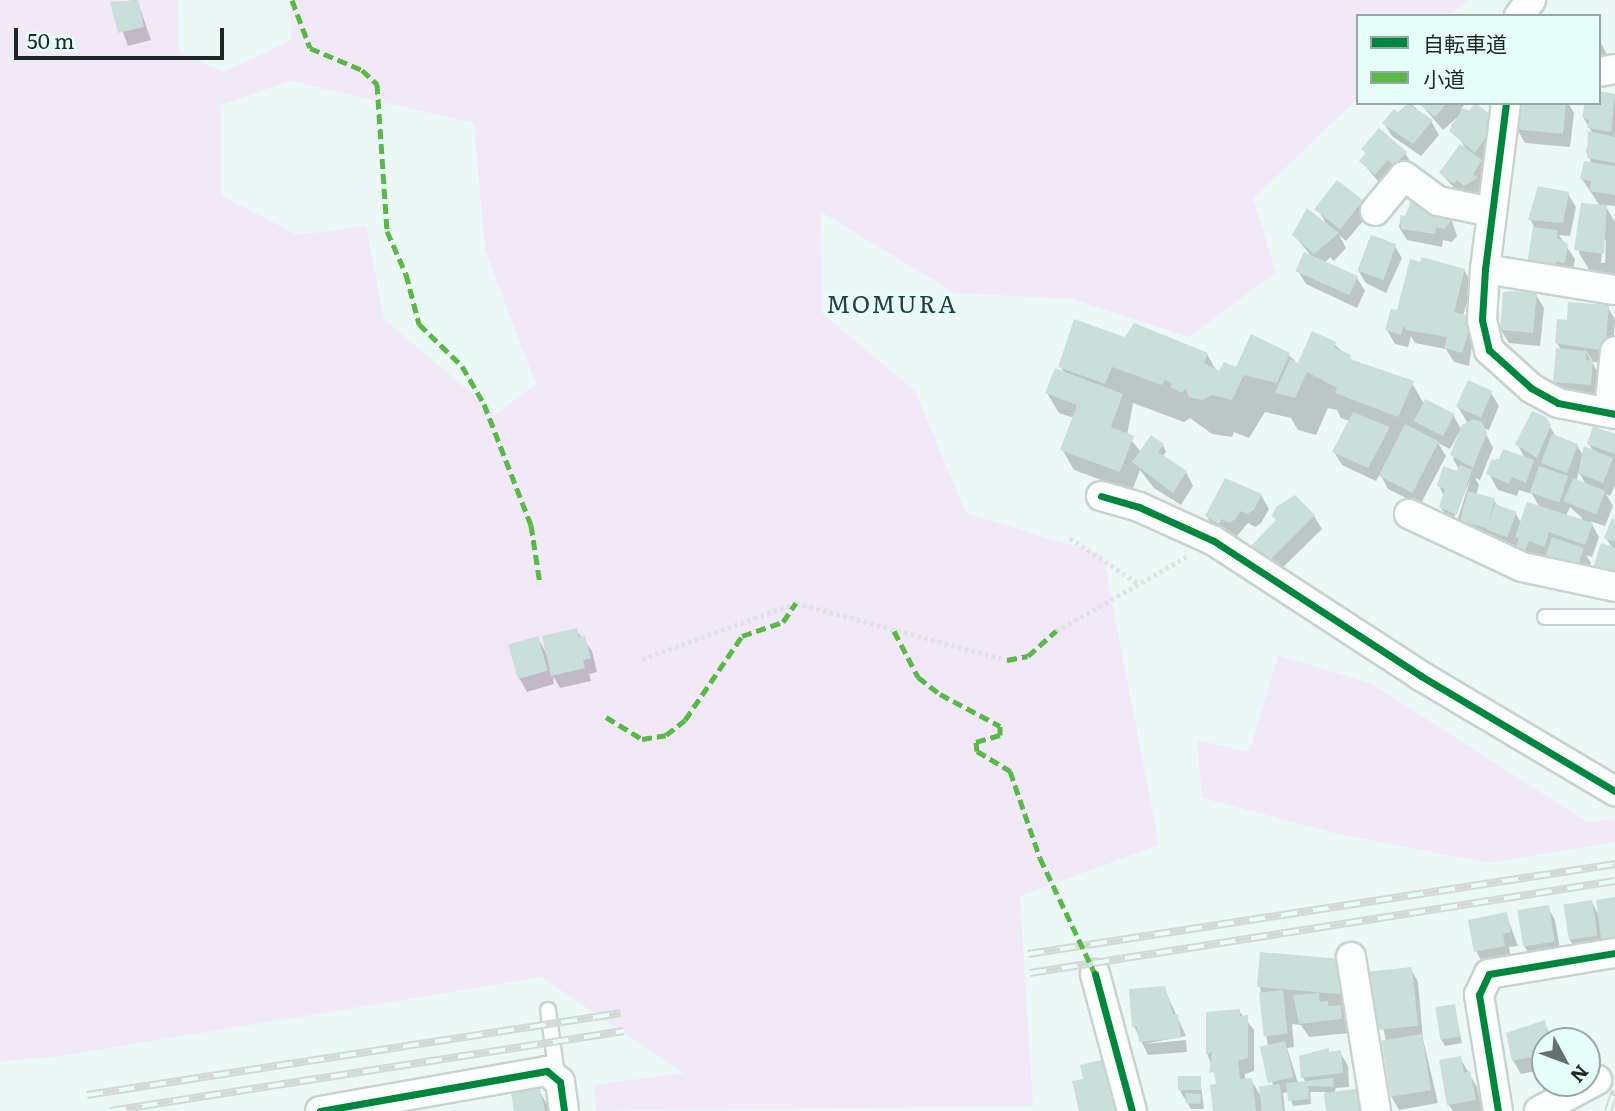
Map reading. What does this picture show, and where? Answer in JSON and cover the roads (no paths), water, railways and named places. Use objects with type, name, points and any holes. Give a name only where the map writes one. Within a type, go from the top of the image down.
[{"type":"street","points":[[1506,105],[1485,269],[1482,320],[1489,350],[1531,388],[1558,403],[1612,413],[1615,351]]},
{"type":"street","points":[[1375,211],[1404,176],[1438,201],[1492,212]]},
{"type":"street","points":[[1485,269],[1615,290]]},
{"type":"street","points":[[1101,496],[1139,507],[1214,541],[1421,676],[1615,791]]},
{"type":"street","points":[[1409,514],[1522,567],[1615,587]]},
{"type":"street","points":[[1499,1111],[1479,995],[1489,974],[1615,953]]},
{"type":"street","points":[[1351,957],[1376,1111]]},
{"type":"street","points":[[1095,974],[1132,1111]]},
{"type":"street","points":[[320,1111],[541,1072],[557,1076],[564,1111]]},
{"type":"street","points":[[1539,1111],[1565,1097]]},
{"type":"lane","points":[[1545,617],[1615,617]]},
{"type":"lane","points":[[548,1010],[557,1076]]},
{"type":"railway","points":[[1028,954],[1615,864]]},
{"type":"railway","points":[[1030,973],[1615,881]]},
{"type":"railway","points":[[87,1095],[621,1013]]},
{"type":"railway","points":[[110,1111],[624,1031]]},
{"type":"railway","points":[[1608,1111],[1615,1091]]},
{"type":"district","name":"MOMURA","points":[[892,303]]}]
